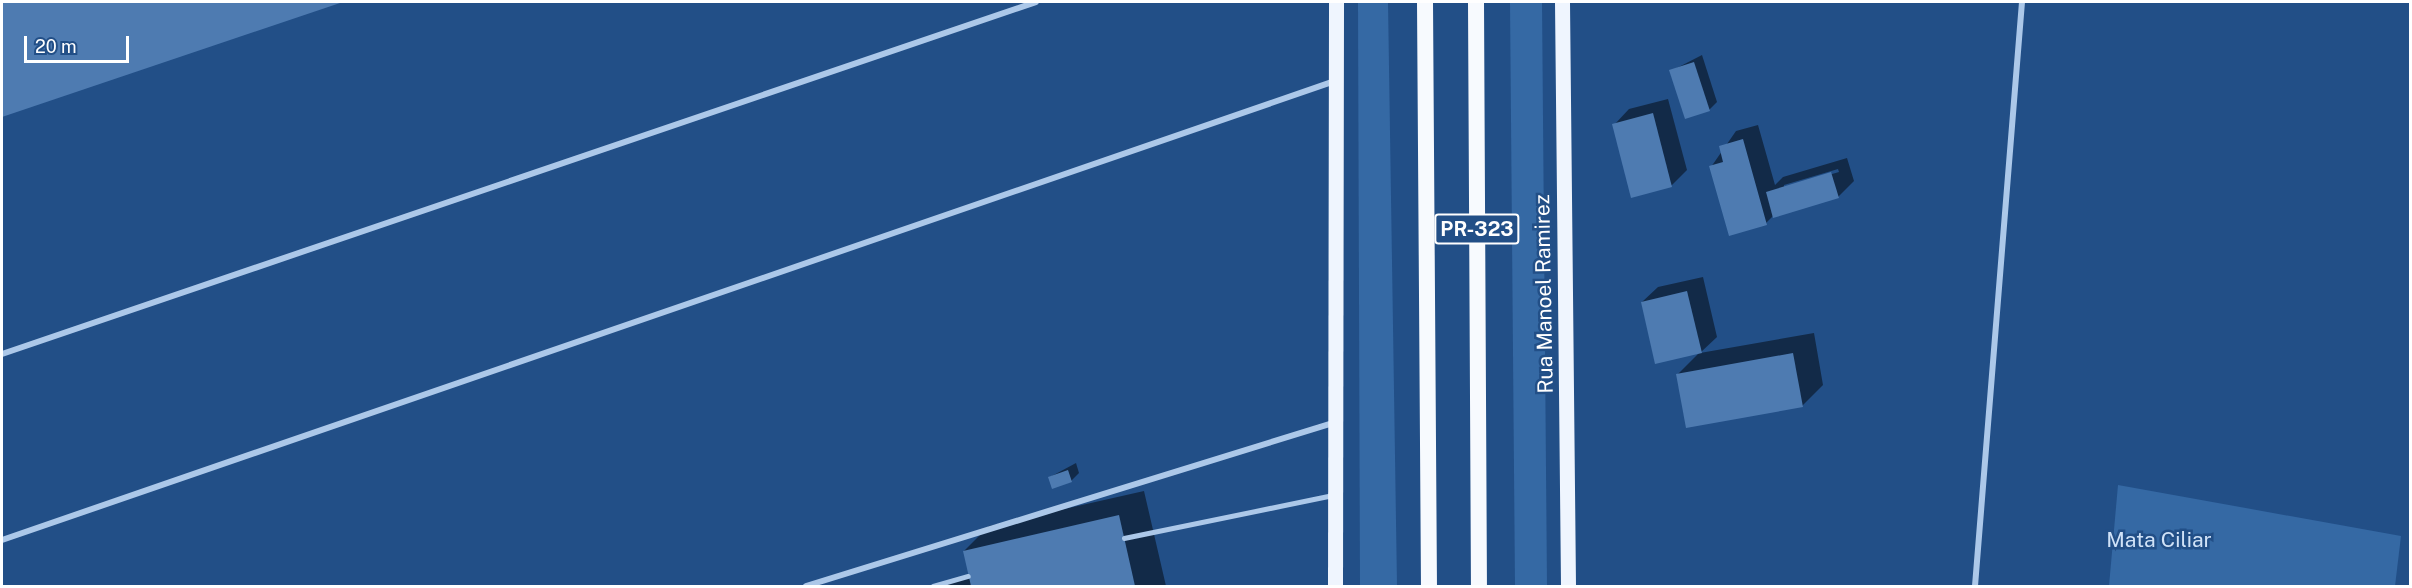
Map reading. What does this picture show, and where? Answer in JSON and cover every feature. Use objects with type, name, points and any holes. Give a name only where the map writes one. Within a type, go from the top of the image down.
[{"type":"highway","name":"PR-323","points":[[1425,2],[1429,586]]},
{"type":"highway","name":"PR-323","points":[[1476,2],[1479,586]]},
{"type":"main road","points":[[1335,586],[1336,495],[1333,423],[1336,2]]},
{"type":"main road","name":"Rua Manoel Ramirez","points":[[1562,2],[1568,586]]},
{"type":"street","points":[[2,354],[1036,2]]},
{"type":"street","points":[[1975,586],[2022,2]]},
{"type":"street","points":[[2,540],[1335,81]]},
{"type":"street","points":[[806,586],[1333,423]]},
{"type":"lane","points":[[1124,538],[1336,495]]},
{"type":"lane","points":[[933,586],[968,576]]},
{"type":"green space","points":[[1358,2],[1388,2],[1397,586],[1360,586]]},
{"type":"green space","points":[[1510,2],[1542,2],[1547,586],[1515,586]]},
{"type":"green space","name":"Mata Ciliar","points":[[2118,485],[2401,536],[2395,586],[2109,586]]},
{"type":"building","points":[[2,2],[343,2],[2,117]]},
{"type":"building","points":[[1694,62],[1710,111],[1685,119],[1669,70]]},
{"type":"building","points":[[1653,113],[1672,187],[1631,198],[1612,124]]},
{"type":"building","points":[[1743,139],[1767,225],[1729,236],[1709,166],[1723,162],[1719,146]]},
{"type":"building","points":[[1831,172],[1839,198],[1773,218],[1766,192]]},
{"type":"building","points":[[1687,291],[1702,353],[1655,364],[1641,302]]},
{"type":"building","points":[[1793,353],[1803,407],[1686,428],[1676,374]]},
{"type":"building","points":[[1068,470],[1072,482],[1052,489],[1048,477]]},
{"type":"building","points":[[1119,515],[1135,586],[971,586],[963,551]]}]
